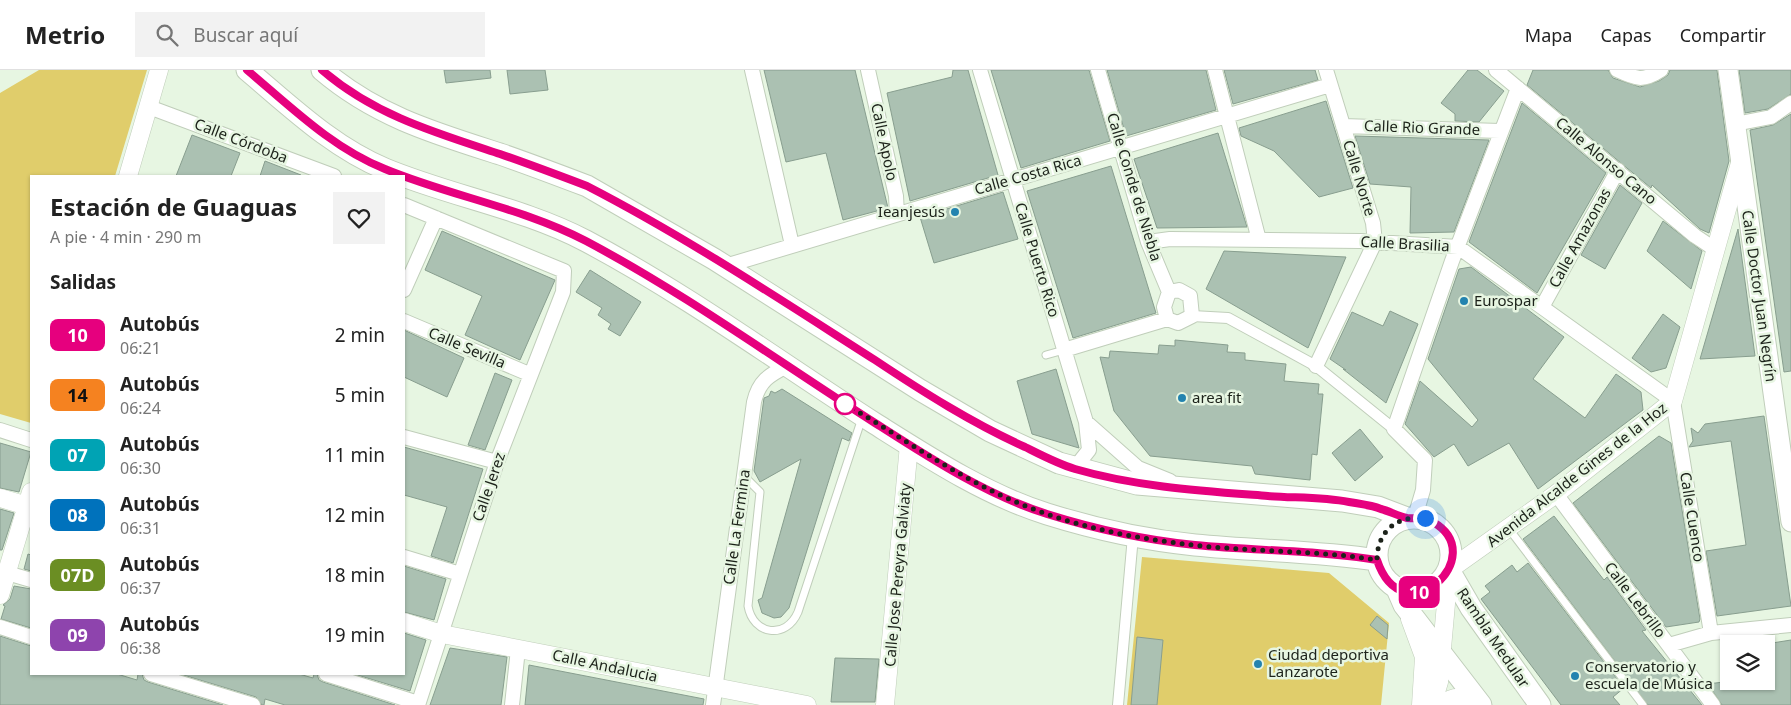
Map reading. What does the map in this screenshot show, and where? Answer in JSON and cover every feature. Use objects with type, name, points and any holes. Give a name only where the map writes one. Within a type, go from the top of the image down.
[{"type":"main road","points":[[247,70],[346,149],[384,169],[403,175]]},
{"type":"main road","points":[[322,70],[347,90],[394,117],[427,131],[587,186],[725,266],[920,390],[990,431],[1074,469],[1137,484],[1342,501],[1378,507],[1411,517],[1425,518],[1443,530],[1450,541],[1452,553],[1449,570],[1440,583],[1427,590],[1401,597]]},
{"type":"main road","name":"Calle Doctor Juan Negrín","points":[[1728,70],[1790,515]]},
{"type":"main road","points":[[405,176],[492,204],[566,231],[587,242],[910,445],[992,491],[1044,513],[1133,536],[1193,545],[1334,553],[1377,560]]},
{"type":"main road","points":[[1411,517],[1396,521],[1379,540],[1377,560],[1381,573],[1401,597],[1480,705]]},
{"type":"main road","name":"Rambla Medular","points":[[1449,570],[1471,608],[1540,705]]},
{"type":"street","points":[[128,175],[159,70]]},
{"type":"street","points":[[752,70],[792,245]]},
{"type":"street","name":"Calle Apolo","points":[[868,70],[896,196],[897,214]]},
{"type":"street","name":"Calle Puerto Rico","points":[[980,70],[1086,422],[1089,450],[1074,469]]},
{"type":"street","name":"Calle Conde de Niebla","points":[[1098,70],[1148,242],[1169,292]]},
{"type":"street","points":[[1215,70],[1259,240]]},
{"type":"street","name":"Calle Norte","points":[[1326,70],[1373,223],[1375,242]]},
{"type":"street","name":"Calle Alonso Cano","points":[[1496,70],[1695,236],[1716,250]]},
{"type":"street","points":[[1617,70],[1635,78],[1649,78],[1661,70]]},
{"type":"street","name":"Calle Costa Rica","points":[[725,266],[1330,85]]},
{"type":"street","points":[[1394,429],[1500,131],[1518,88]]},
{"type":"street","points":[[1735,124],[1771,117],[1791,103]]},
{"type":"street","name":"Calle Córdoba","points":[[149,106],[331,175]]},
{"type":"street","name":"Calle Rio Grande","points":[[1343,126],[1500,131]]},
{"type":"street","name":"Avenida Alcalde Gines de la Hoz","points":[[1449,570],[1556,494],[1673,401],[1741,162]]},
{"type":"street","name":"Calle Amazonas","points":[[1542,306],[1618,170]]},
{"type":"street","points":[[405,205],[436,218],[405,288]]},
{"type":"street","name":"Calle Jerez","points":[[418,704],[497,462],[563,292],[564,271],[436,218]]},
{"type":"street","name":"Calle Brasilia","points":[[1148,242],[1170,239],[1259,240],[1375,242],[1458,247],[1673,401]]},
{"type":"street","points":[[1316,366],[1375,242]]},
{"type":"street","points":[[1167,320],[1164,307],[1169,292],[1179,290],[1190,296],[1192,316]]},
{"type":"street","points":[[1064,350],[1167,320],[1178,324],[1192,316],[1228,318],[1316,366],[1394,429],[1425,460],[1423,490],[1411,517]]},
{"type":"street","name":"Calle Sevilla","points":[[405,321],[530,374]]},
{"type":"street","name":"Calle La Fermina","points":[[714,697],[757,388],[763,380],[787,366]]},
{"type":"street","name":"Calle Cuenco","points":[[1673,401],[1711,633]]},
{"type":"street","points":[[1086,422],[1138,468],[1187,488]]},
{"type":"street","points":[[0,430],[30,440]]},
{"type":"street","points":[[405,437],[497,462]]},
{"type":"street","name":"Calle Jose Pereyra Galviaty","points":[[885,705],[910,445]]},
{"type":"street","name":"Calle Lebrillo","points":[[1556,494],[1713,705]]},
{"type":"street","points":[[0,498],[30,502],[3,572],[0,595]]},
{"type":"street","points":[[1118,705],[1133,536]]},
{"type":"street","points":[[405,557],[460,574]]},
{"type":"street","points":[[1432,705],[1439,682],[1449,570]]},
{"type":"street","points":[[3,572],[30,580]]},
{"type":"street","points":[[1401,597],[1424,657],[1421,705]]},
{"type":"street","name":"Calle Andalucia","points":[[405,622],[442,634],[518,649],[714,697],[806,705]]},
{"type":"street","points":[[1669,646],[1711,633],[1791,625]]},
{"type":"street","points":[[0,627],[30,637]]},
{"type":"street","points":[[512,705],[518,649]]},
{"type":"street","points":[[154,675],[252,705]]},
{"type":"street","points":[[329,675],[418,704]]},
{"type":"street","points":[[1442,705],[1454,697],[1465,698],[1480,705]]},
{"type":"lane","points":[[1046,355],[1064,350]]},
{"type":"lane","points":[[744,475],[760,492],[748,606],[750,614],[760,627],[776,631],[790,625],[798,612],[863,415]]},
{"type":"lane","points":[[1509,528],[1643,705]]},
{"type":"shaded area","points":[[39,70],[147,70],[115,175],[30,175],[30,423],[0,414],[0,93]]},
{"type":"shaded area","name":"Ciudad deportiva Lanzarote","points":[[1142,557],[1329,573],[1389,623],[1381,705],[1127,705]]},
{"type":"building","points":[[444,70],[490,70],[491,78],[446,83]]},
{"type":"building","points":[[507,70],[545,70],[548,90],[510,94]]},
{"type":"building","points":[[764,70],[855,70],[888,208],[843,220],[826,153],[786,162]]},
{"type":"building","points":[[953,70],[968,70],[998,175],[910,201],[887,93],[952,77]]},
{"type":"building","points":[[991,70],[1089,70],[1110,141],[1021,168]]},
{"type":"building","points":[[1107,70],[1206,70],[1216,110],[1126,136]]},
{"type":"building","points":[[1224,70],[1315,70],[1318,80],[1233,104]]},
{"type":"building","points":[[1468,70],[1477,70],[1504,91],[1479,122],[1455,121],[1455,114],[1441,103]]},
{"type":"building","points":[[1533,70],[1608,70],[1613,78],[1640,87],[1659,81],[1668,75],[1670,70],[1717,70],[1729,161],[1709,233],[1700,229],[1652,185],[1651,188],[1527,85]]},
{"type":"building","points":[[1739,70],[1791,70],[1791,94],[1768,109],[1745,113]]},
{"type":"building","points":[[1326,101],[1353,188],[1319,197],[1274,151],[1241,136],[1239,128]]},
{"type":"building","points":[[1522,103],[1606,173],[1537,293],[1469,242]]},
{"type":"building","points":[[1791,114],[1791,371],[1784,372],[1750,130],[1773,125]]},
{"type":"building","points":[[1218,133],[1247,227],[1157,228],[1134,159]]},
{"type":"building","points":[[192,135],[240,153],[231,175],[176,175]]},
{"type":"building","points":[[1355,136],[1489,140],[1454,232],[1410,233],[1411,187],[1370,184]]},
{"type":"building","points":[[265,161],[301,175],[260,175]]},
{"type":"building","points":[[1111,166],[1156,313],[1073,338],[1027,191]]},
{"type":"building","points":[[1620,185],[1642,203],[1605,269],[1581,255]]},
{"type":"building","points":[[1003,192],[1018,239],[934,263],[920,217]]},
{"type":"building","points":[[1663,221],[1702,251],[1691,289],[1647,251]]},
{"type":"building","points":[[1738,229],[1755,356],[1700,359]]},
{"type":"building","points":[[442,231],[555,280],[520,360],[465,335],[482,296],[425,270]]},
{"type":"building","points":[[1224,251],[1346,257],[1308,348],[1206,289]]},
{"type":"building","points":[[1471,267],[1564,337],[1533,379],[1585,418],[1616,374],[1641,392],[1643,410],[1538,489],[1509,443],[1468,466],[1454,444],[1434,457],[1405,424],[1420,381],[1472,427],[1478,420],[1428,359],[1459,269]]},
{"type":"building","points":[[590,270],[641,302],[620,336],[608,329],[611,324],[598,315],[602,308],[576,292]]},
{"type":"building","points":[[1390,311],[1418,324],[1386,403],[1330,359],[1352,312],[1383,326]]},
{"type":"building","points":[[1663,314],[1680,327],[1666,368],[1651,372],[1632,358]]},
{"type":"building","points":[[405,330],[464,358],[447,397],[405,377]]},
{"type":"building","points":[[1175,340],[1228,345],[1227,352],[1245,353],[1245,360],[1286,364],[1284,381],[1319,384],[1318,394],[1323,394],[1317,455],[1312,454],[1310,480],[1255,474],[1252,466],[1150,456],[1114,411],[1100,357],[1109,358],[1110,351],[1158,354],[1159,345],[1175,346]]},
{"type":"building","points":[[1056,369],[1079,448],[1032,434],[1017,381]]},
{"type":"building","points":[[495,373],[512,380],[485,450],[468,445]]},
{"type":"building","points":[[782,389],[852,433],[849,441],[842,438],[789,608],[781,617],[774,618],[762,613],[758,600],[762,598],[801,459],[760,482],[754,471],[764,398],[769,396],[771,391],[775,393]]},
{"type":"building","points":[[1764,416],[1791,606],[1717,616],[1706,551],[1746,545],[1731,441],[1689,447],[1693,441],[1691,428],[1698,433],[1705,424]]},
{"type":"building","points":[[1360,429],[1383,457],[1355,481],[1332,453]]},
{"type":"building","points":[[1659,436],[1671,443],[1700,619],[1699,622],[1666,627],[1573,503]]},
{"type":"building","points":[[0,443],[30,452],[19,492],[0,488]]},
{"type":"building","points":[[405,447],[483,469],[453,563],[431,556],[447,507],[405,495]]},
{"type":"building","points":[[0,509],[14,513],[2,550],[0,550]]},
{"type":"building","points":[[1554,516],[1604,580],[1607,577],[1646,630],[1642,631],[1702,705],[1648,705],[1523,539]]},
{"type":"building","points":[[28,554],[30,555],[30,571],[24,569]]},
{"type":"building","points":[[1528,563],[1624,688],[1613,697],[1620,705],[1561,705],[1481,599],[1490,592],[1485,586],[1512,565],[1517,572]]},
{"type":"building","points":[[405,566],[446,579],[434,620],[405,612]]},
{"type":"building","points":[[14,586],[30,589],[30,628],[1,619],[5,606],[3,605],[10,599]]},
{"type":"building","points":[[1377,616],[1388,625],[1387,639],[1370,625]]},
{"type":"building","points":[[405,633],[426,640],[410,691],[357,675],[405,675]]},
{"type":"building","points":[[0,636],[30,646],[30,675],[120,675],[137,680],[138,675],[142,675],[144,680],[148,682],[223,705],[0,705]]},
{"type":"building","points":[[1137,637],[1163,640],[1157,705],[1131,705]]},
{"type":"building","points":[[1791,640],[1791,705],[1722,705],[1708,684],[1720,682],[1720,690],[1775,690],[1775,643]]},
{"type":"building","points":[[450,648],[507,657],[501,705],[430,705]]},
{"type":"building","points":[[835,658],[879,659],[875,702],[831,702]]},
{"type":"building","points":[[529,665],[704,699],[703,705],[525,705]]},
{"type":"building","points":[[183,675],[302,675],[313,678],[314,675],[317,675],[319,680],[323,682],[395,705],[285,705],[265,699],[264,705],[262,705],[256,697]]},
{"type":"bus line","name":"10","points":[[247,70],[323,133],[346,149],[384,169],[403,175]]},
{"type":"bus line","name":"10","points":[[322,70],[339,84],[371,105],[394,117],[427,131],[502,155],[587,186],[612,198],[714,259],[920,390],[990,431],[1060,464],[1137,484],[1342,501],[1378,507],[1407,518],[1425,518],[1443,530],[1450,541],[1452,561],[1449,570],[1440,583],[1427,590],[1412,593],[1389,583],[1381,573],[1377,560],[1334,553],[1193,545],[1133,536],[1044,513],[992,491],[942,464],[689,303],[587,242],[566,231],[492,204],[405,176]]},
{"type":"place","name":"Ieanjesús","points":[[955,212]]},
{"type":"place","name":"Eurospar","points":[[1464,301]]},
{"type":"place","name":"area fit","points":[[1182,398]]},
{"type":"place","name":"Ciudad deportiva Lanzarote","points":[[1258,664]]},
{"type":"place","name":"Conservatorio y escuela de Música","points":[[1575,676]]},
{"type":"route","points":[[845,404],[942,464],[992,491],[1044,513],[1133,536],[1193,545],[1334,553],[1377,560],[1379,540],[1396,521],[1415,517],[1425,518]]}]
